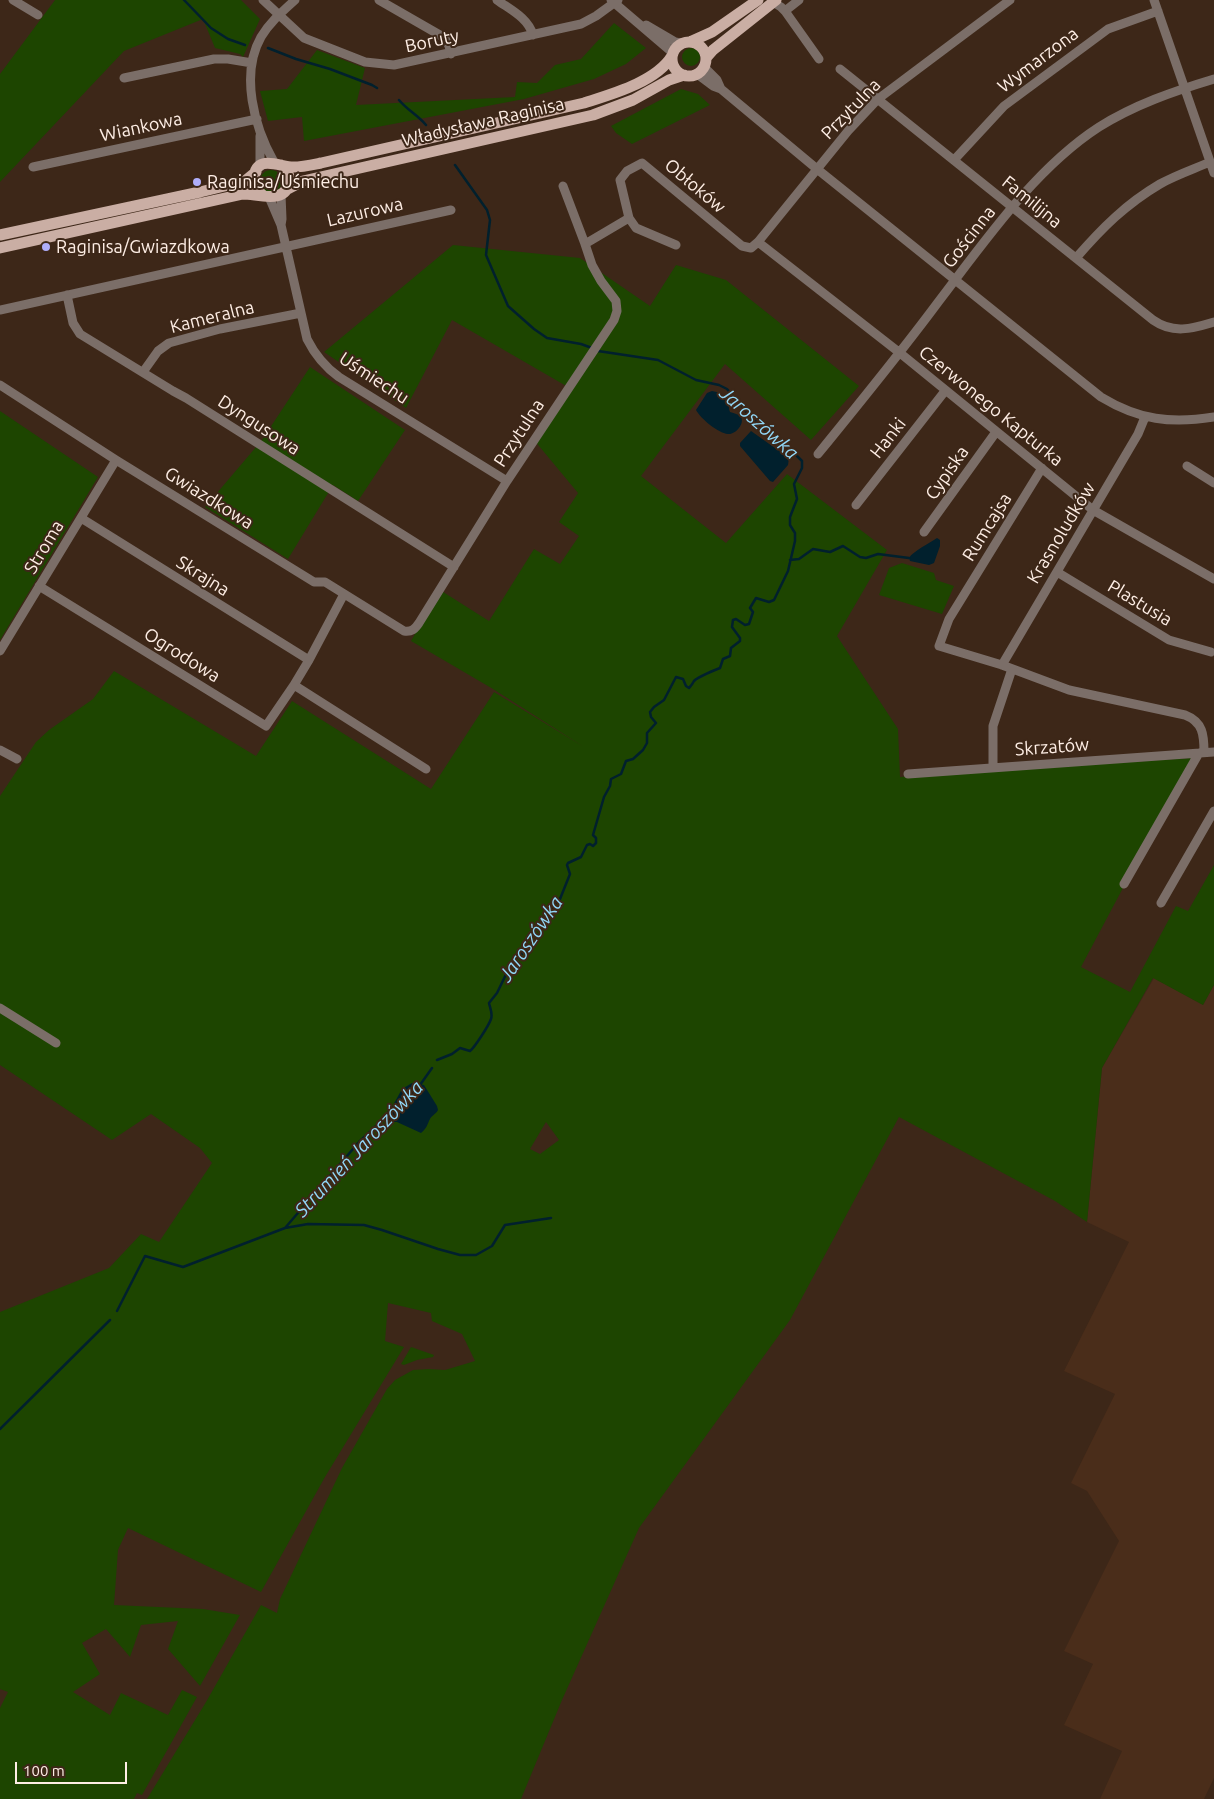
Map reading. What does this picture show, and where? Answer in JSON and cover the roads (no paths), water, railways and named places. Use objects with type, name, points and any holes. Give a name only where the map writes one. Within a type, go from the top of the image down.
[{"type":"main road","points":[[758,0],[712,32],[687,42],[672,54],[673,66],[678,72],[691,76],[702,66],[712,50],[774,1]]},
{"type":"main road","points":[[687,42],[702,47],[702,66]]},
{"type":"main road","name":"Władysława Raginisa","points":[[277,163],[293,167],[321,163],[584,103],[617,92],[646,78],[662,69],[672,54]]},
{"type":"main road","name":"Władysława Raginisa","points":[[284,192],[303,181],[593,115],[633,100],[669,80],[684,75]]},
{"type":"main road","points":[[0,235],[245,181],[269,162],[277,163],[289,174],[290,182],[284,192],[266,196],[243,194],[0,248]]},
{"type":"main road","points":[[258,170],[255,184],[258,191],[266,196]]},
{"type":"street","points":[[13,0],[38,15]]},
{"type":"street","name":"Boruty","points":[[263,0],[278,16],[304,38],[365,62],[394,65],[582,24],[596,16],[614,1]]},
{"type":"street","points":[[258,170],[260,133],[251,87],[252,63],[261,38],[278,16],[295,0]]},
{"type":"street","points":[[379,0],[445,38],[451,54]]},
{"type":"street","points":[[497,0],[524,19],[531,28],[533,35]]},
{"type":"street","points":[[785,11],[799,0]]},
{"type":"street","name":"Przytulna","points":[[758,242],[848,131],[878,99],[1010,0]]},
{"type":"street","points":[[1154,0],[1214,173]]},
{"type":"street","points":[[614,1],[672,54]]},
{"type":"street","points":[[774,1],[785,11],[819,59]]},
{"type":"street","name":"Wymarzona","points":[[954,160],[1004,106],[1108,29],[1158,11]]},
{"type":"street","points":[[626,13],[667,38],[687,42]]},
{"type":"street","points":[[124,78],[214,59],[228,58],[252,63]]},
{"type":"street","points":[[702,66],[713,86],[721,89],[1101,397],[1145,417],[1177,421],[1214,417]]},
{"type":"street","name":"Familijna","points":[[840,69],[1160,324],[1176,330],[1214,322]]},
{"type":"street","name":"Gościnna","points":[[818,454],[900,353],[1013,208],[1040,177],[1062,156],[1098,128],[1135,107],[1214,79]]},
{"type":"street","name":"Wiankowa","points":[[32,167],[257,119]]},
{"type":"street","points":[[260,133],[277,163]]},
{"type":"street","points":[[1076,258],[1102,227],[1127,206],[1162,183],[1210,162]]},
{"type":"street","name":"Obłoków","points":[[629,218],[620,180],[628,170],[642,163],[742,246],[751,248],[758,242]]},
{"type":"street","points":[[563,186],[585,244],[629,218],[636,228],[676,245]]},
{"type":"street","name":"Uśmiechu","points":[[281,225],[284,192]]},
{"type":"street","name":"Uśmiechu","points":[[266,196],[281,225],[307,339],[313,350],[330,371],[507,481]]},
{"type":"street","name":"Lazurowa","points":[[0,310],[451,210]]},
{"type":"street","name":"Czerwonego Kapturka","points":[[758,242],[900,353],[1094,510],[1214,579]]},
{"type":"street","name":"Przytulna","points":[[404,631],[416,628],[507,481],[616,316],[618,305],[592,266],[585,244]]},
{"type":"street","name":"Dyngusowa","points":[[67,295],[73,323],[80,334],[186,398],[454,567]]},
{"type":"street","name":"Kameralna","points":[[143,372],[158,351],[169,343],[220,329],[301,313]]},
{"type":"street","name":"Gwiazdkowa","points":[[0,385],[116,460],[314,582],[325,582],[404,631]]},
{"type":"street","name":"Hanki","points":[[856,505],[945,391]]},
{"type":"street","name":"Krasnoludków","points":[[1002,665],[1138,434],[1145,417]]},
{"type":"street","name":"Cypiska","points":[[924,532],[996,432]]},
{"type":"street","name":"Stroma","points":[[0,651],[116,460]]},
{"type":"street","points":[[1187,466],[1214,483]]},
{"type":"street","name":"Rumcajsa","points":[[1002,665],[939,646],[949,619],[1042,468]]},
{"type":"street","name":"Skrajna","points":[[81,518],[309,660]]},
{"type":"street","name":"Plastusia","points":[[1057,572],[1169,640],[1211,652]]},
{"type":"street","name":"Ogrodowa","points":[[40,586],[266,726],[309,660],[344,594]]},
{"type":"street","points":[[1002,665],[1069,690],[1185,714],[1197,721],[1202,728],[1206,752],[1124,884]]},
{"type":"street","points":[[994,767],[993,726],[1012,669]]},
{"type":"street","points":[[294,685],[426,768]]},
{"type":"street","points":[[0,750],[17,759]]},
{"type":"street","name":"Skrzatów","points":[[908,774],[1206,752]]},
{"type":"street","points":[[1161,903],[1214,811]]},
{"type":"street","points":[[0,1008],[56,1043]]},
{"type":"water","points":[[712,391],[721,393],[730,404],[730,412],[741,417],[742,423],[734,433],[724,433],[710,425],[696,410],[707,393]]},
{"type":"water","points":[[751,431],[789,458],[788,465],[773,482],[770,481],[740,446],[740,443]]},
{"type":"water","points":[[937,538],[940,540],[940,546],[934,563],[929,565],[910,561],[909,558],[914,553]]},
{"type":"water","points":[[412,1083],[424,1085],[438,1110],[421,1133],[397,1122],[390,1122],[386,1117],[387,1112],[402,1089]]},
{"type":"waterway","name":"Jaroszówka","points":[[184,0],[211,28],[228,39],[245,45]]},
{"type":"waterway","name":"Jaroszówka","points":[[268,48],[330,69],[377,88]]},
{"type":"waterway","points":[[399,100],[426,125]]},
{"type":"waterway","name":"Jaroszówka","points":[[455,165],[487,210],[490,220],[486,255],[508,306],[547,338],[581,344],[592,348]]},
{"type":"waterway","name":"Jaroszówka","points":[[437,1060],[452,1054],[460,1048],[470,1051],[478,1041],[491,1019],[492,1013],[489,1003],[497,993],[513,960],[522,954],[526,940],[537,925],[546,919],[553,906],[560,899],[570,874],[568,863],[581,857],[587,845],[593,846],[596,843],[596,838],[593,835],[611,779],[621,774],[626,761],[633,759],[643,750],[647,743],[647,733],[656,723],[651,717],[650,712],[664,700],[676,677],[683,679],[689,688],[696,679],[720,668],[723,659],[730,656],[731,648],[740,641],[732,627],[733,620],[736,619],[745,625],[749,624],[753,612],[750,608],[756,598],[769,602],[774,600],[788,571],[795,541],[795,533],[790,525],[790,517],[797,499],[794,484],[802,468],[802,461],[791,450],[769,435],[727,389],[719,385],[696,380],[658,360],[598,351]]},
{"type":"waterway","points":[[790,560],[799,559],[813,549],[830,552],[843,546],[860,557],[866,558],[878,554],[909,558]]},
{"type":"waterway","name":"Strumień Jaroszówka","points":[[420,1085],[432,1068]]},
{"type":"waterway","name":"Strumień Jaroszówka","points":[[117,1311],[145,1256],[183,1267],[285,1228],[359,1142],[387,1116]]},
{"type":"waterway","points":[[285,1228],[308,1224],[364,1225],[460,1255],[476,1255],[492,1246],[505,1225],[551,1218]]},
{"type":"waterway","name":"Strumień Jaroszówka","points":[[0,1429],[110,1320]]},
{"type":"place","name":"Raginisa/Uśmiechu","points":[[197,182]]},
{"type":"place","name":"Raginisa/Gwiazdkowa","points":[[46,247]]}]
